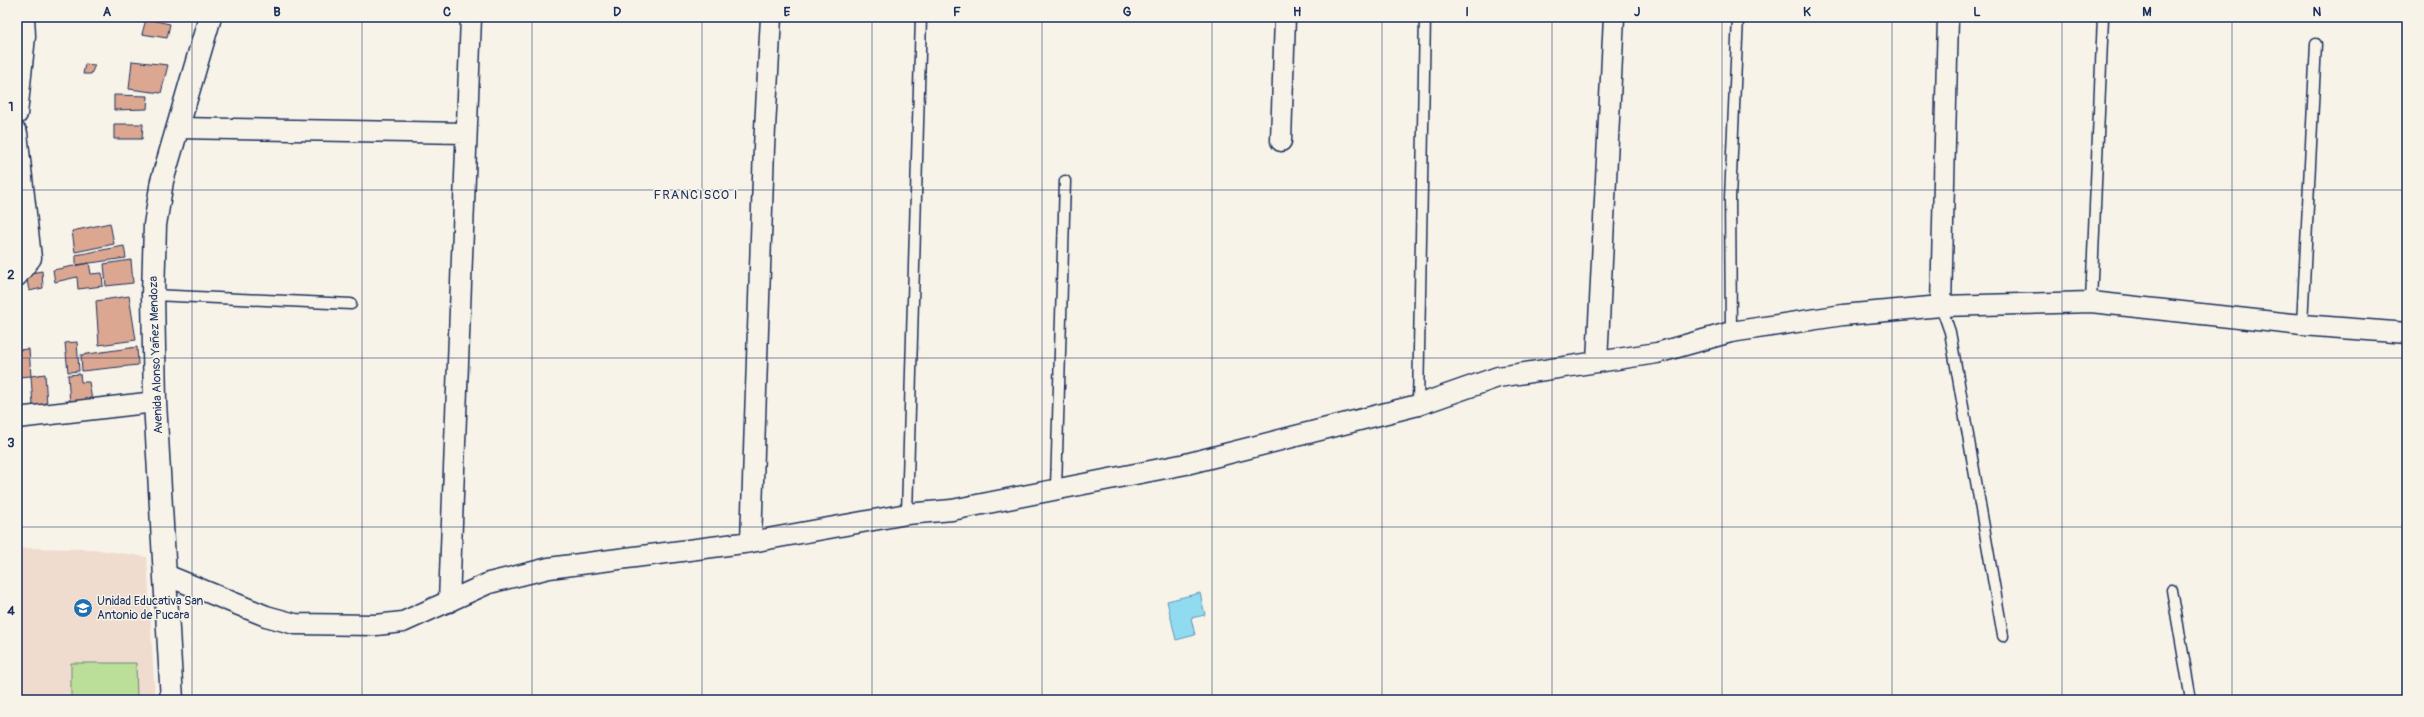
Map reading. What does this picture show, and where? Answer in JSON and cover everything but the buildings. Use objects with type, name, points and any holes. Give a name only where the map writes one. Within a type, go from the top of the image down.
[{"type":"main road","name":"Avenida Alonso Yañez Mendoza","points":[[172,700],[156,402],[153,295],[155,225],[162,181],[210,17]]},
{"type":"street","points":[[449,602],[465,133],[471,17]]},
{"type":"street","points":[[751,542],[764,155],[771,17]]},
{"type":"street","points":[[1281,141],[1285,17]]},
{"type":"street","points":[[1597,362],[1614,17]]},
{"type":"street","points":[[1941,306],[1948,17]]},
{"type":"street","points":[[17,114],[22,29]]},
{"type":"street","points":[[178,128],[465,133]]},
{"type":"street","points":[[17,133],[30,258],[17,276]]},
{"type":"street","points":[[166,575],[266,616],[295,624],[376,625],[403,622],[489,583],[549,568],[751,542],[907,514],[952,510],[1056,488],[1186,464],[1418,405],[1498,377],[1657,353],[1731,332],[1843,315],[1941,306],[2091,302],[2302,325],[2407,332]]},
{"type":"street","points":[[17,418],[156,402]]},
{"type":"lane","points":[[907,514],[921,17]]},
{"type":"lane","points":[[1418,405],[1426,17]]},
{"type":"lane","points":[[1731,332],[1730,198],[1738,17]]},
{"type":"lane","points":[[2091,302],[2103,17]]},
{"type":"lane","points":[[2302,325],[2316,44]]},
{"type":"lane","points":[[1056,488],[1065,181]]},
{"type":"lane","points":[[153,295],[351,304]]},
{"type":"lane","points":[[1941,306],[1950,332],[2003,636]]},
{"type":"lane","points":[[2172,590],[2191,700]]},
{"type":"shaded area","name":"Unidad Educativa San Antonio de Pucara","points":[[17,548],[93,549],[147,557],[155,700],[17,700]]},
{"type":"green space","points":[[71,663],[136,663],[137,700],[71,700]]},
{"type":"water","points":[[1200,593],[1205,615],[1191,618],[1195,635],[1176,640],[1167,601]]},
{"type":"place","name":"Unidad Educativa San Antonio de Pucara","points":[[83,608]]},
{"type":"district","name":"FRANCISCO I","points":[[696,195]]}]
